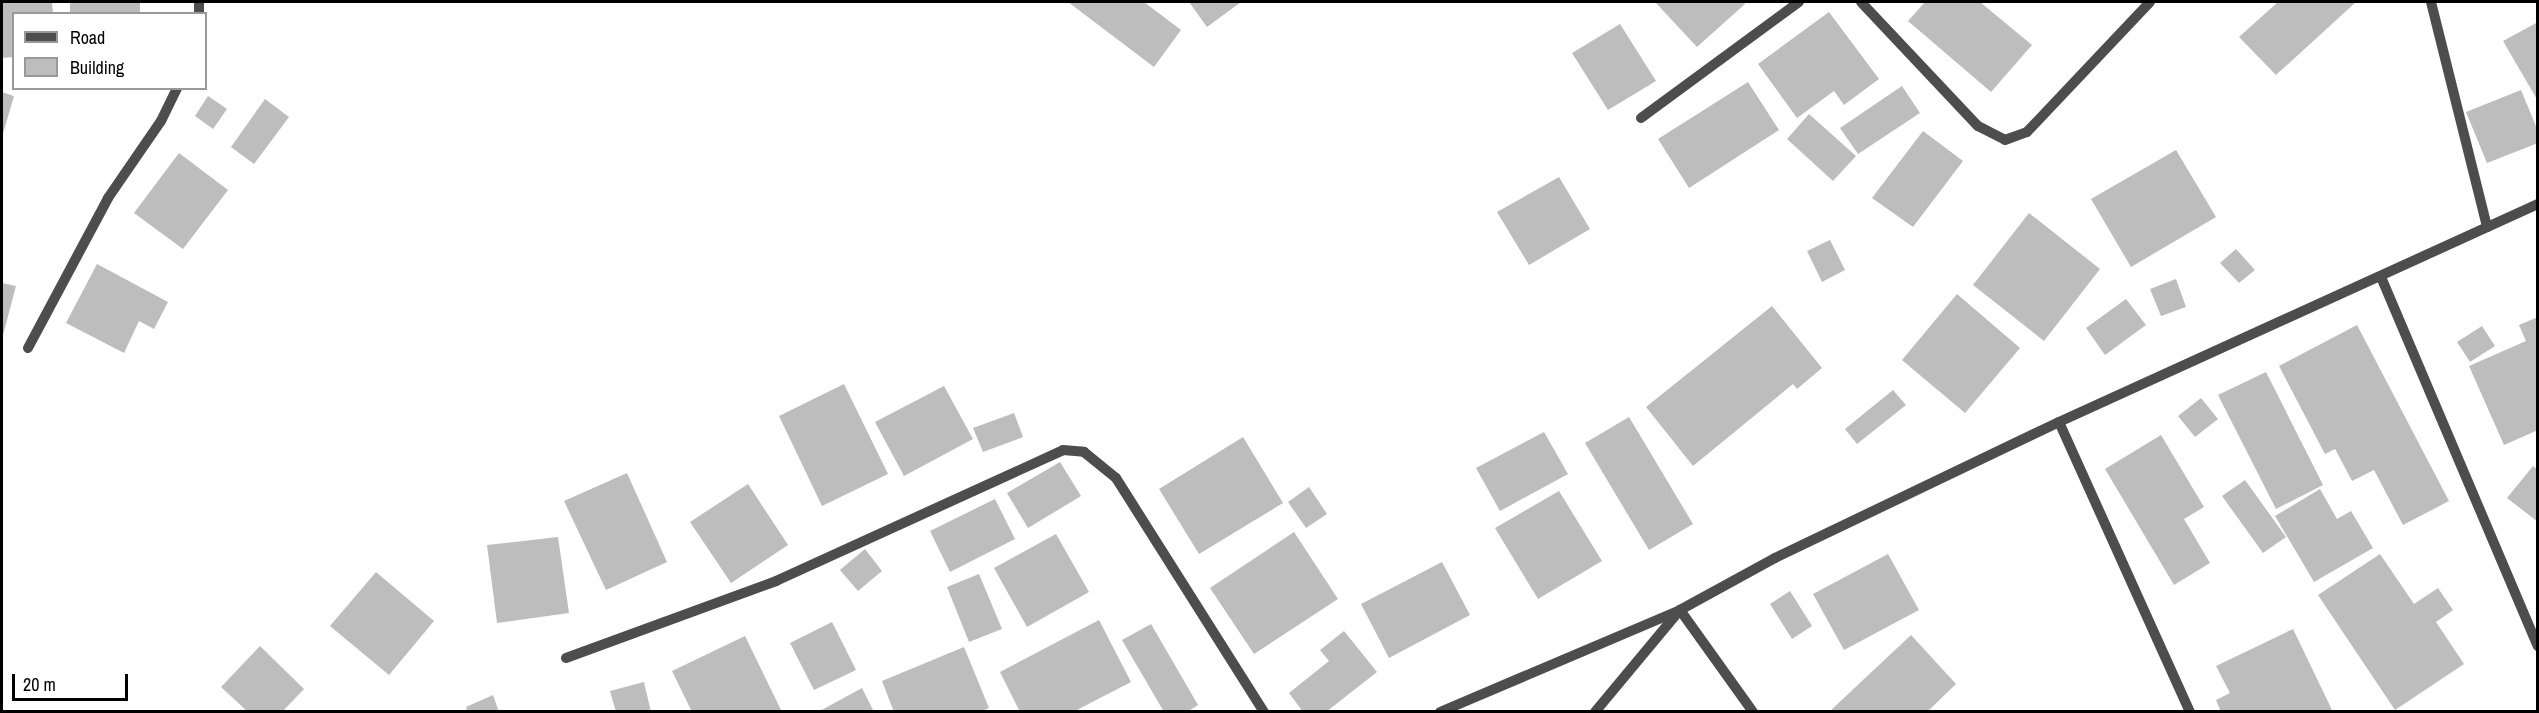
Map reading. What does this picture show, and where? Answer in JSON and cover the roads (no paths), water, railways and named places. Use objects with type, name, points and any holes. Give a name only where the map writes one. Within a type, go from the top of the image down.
[{"type":"street","points":[[1641,118],[1799,2]]},
{"type":"street","points":[[1862,2],[1978,126],[2005,140],[2027,132],[2150,2]]},
{"type":"street","points":[[2431,2],[2487,227]]},
{"type":"street","points":[[28,348],[108,198],[161,121],[176,90]]},
{"type":"street","points":[[1440,711],[1680,610],[1775,558],[2059,422],[2538,204]]},
{"type":"street","points":[[2380,277],[2538,646]]},
{"type":"street","points":[[2059,422],[2190,711]]},
{"type":"street","points":[[566,658],[776,580],[1063,450],[1084,452],[1116,478],[1264,711]]},
{"type":"street","points":[[1595,711],[1680,610]]},
{"type":"street","points":[[1680,610],[1753,711]]}]
